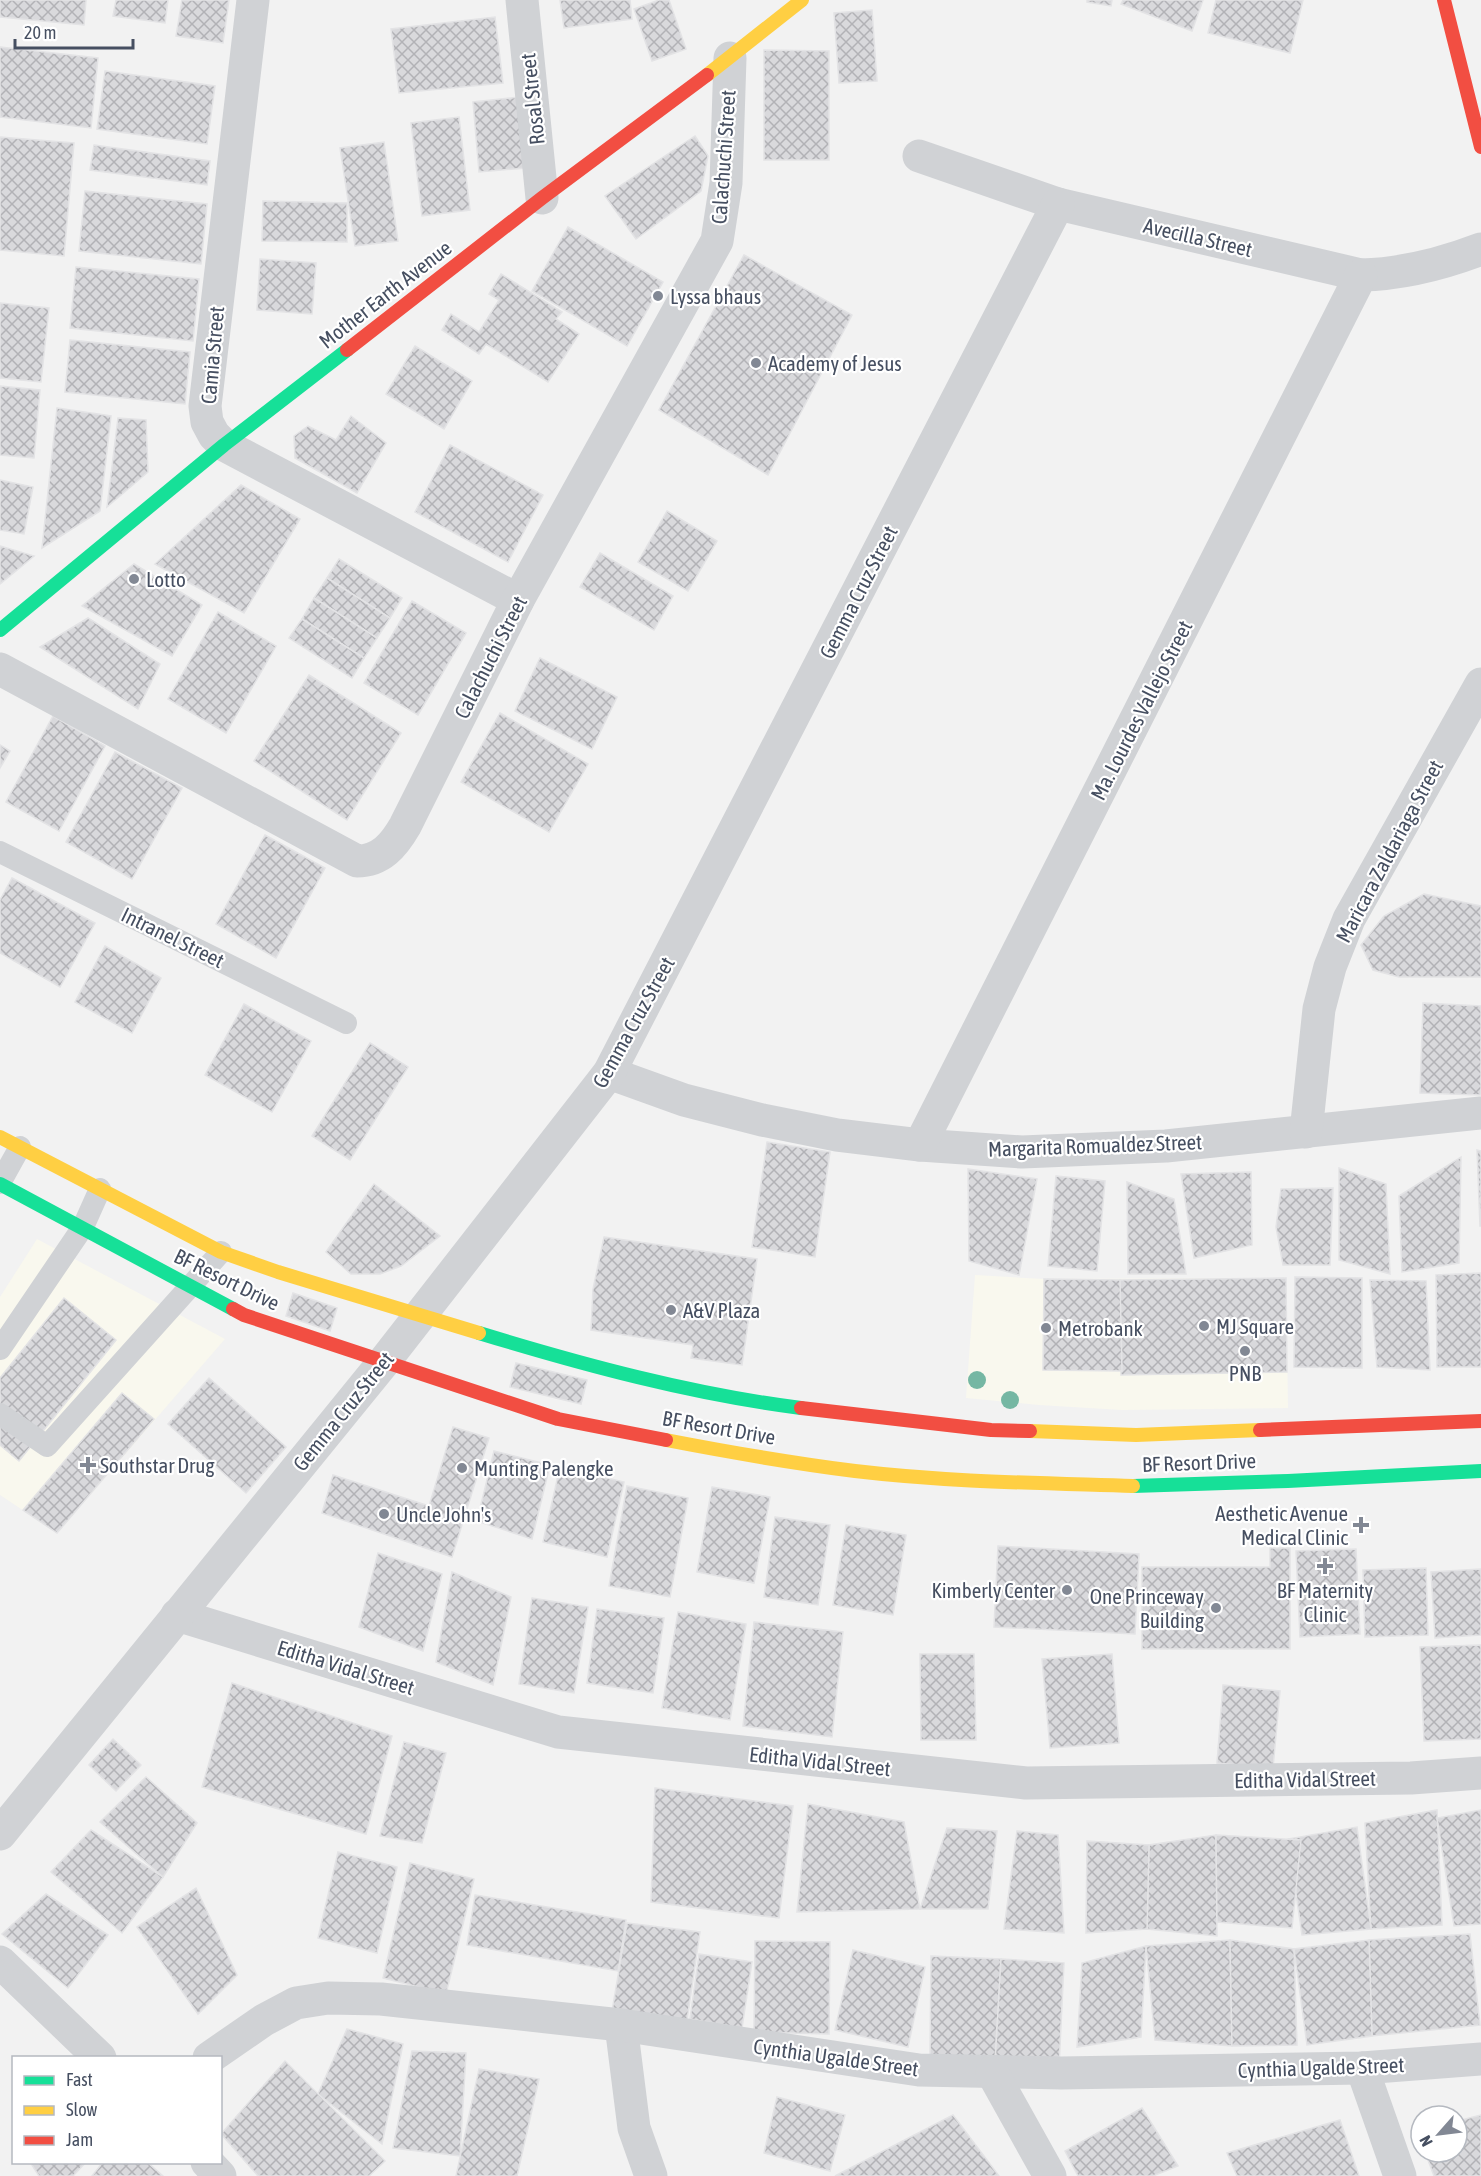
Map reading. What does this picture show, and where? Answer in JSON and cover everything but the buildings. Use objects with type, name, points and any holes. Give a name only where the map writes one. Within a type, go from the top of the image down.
[{"type":"main road","name":"Mother Earth Avenue","points":[[0,630],[224,444],[542,198],[730,58],[802,0]]},
{"type":"main road","points":[[1444,0],[1481,147]]},
{"type":"main road","name":"BF Resort Drive","points":[[0,1137],[221,1252],[278,1272],[574,1362],[738,1401],[991,1430],[1136,1435],[1481,1421]]},
{"type":"main road","name":"BF Resort Drive","points":[[0,1184],[244,1316],[558,1419],[725,1451],[856,1471],[992,1481],[1140,1486],[1481,1471]]},
{"type":"street","name":"Camia Street","points":[[253,0],[205,406],[207,422],[214,435],[224,444],[518,600]]},
{"type":"street","name":"Rosal Street","points":[[522,0],[542,198]]},
{"type":"street","name":"Calachuchi Street","points":[[0,669],[357,861],[377,858],[387,850],[405,826],[518,600],[717,242],[726,183],[730,58]]},
{"type":"street","name":"Avecilla Street","points":[[919,156],[1058,204],[1361,275],[1412,270],[1481,249]]},
{"type":"street","name":"Gemma Cruz Street","points":[[0,1834],[383,1363],[609,1073],[1058,204]]},
{"type":"street","name":"Ma. Lourdes Vallejo Street","points":[[920,1145],[1361,275]]},
{"type":"street","name":"Maricara Zaldariaga Street","points":[[1306,1132],[1319,1009],[1334,957],[1349,919],[1481,684]]},
{"type":"street","name":"Margarita Romualdez Street","points":[[609,1073],[684,1100],[762,1120],[837,1135],[920,1145],[1022,1152],[1166,1146],[1481,1113]]},
{"type":"street","name":"Editha Vidal Street","points":[[177,1616],[558,1732],[1026,1783],[1411,1778],[1481,1773]]},
{"type":"street","points":[[0,1962],[98,2056]]},
{"type":"street","name":"Cynthia Ugalde Street","points":[[212,2056],[264,2020],[296,2003],[328,1998],[381,1999],[621,2025],[919,2070],[1061,2073],[1362,2068],[1481,2059]]},
{"type":"street","points":[[621,2025],[634,2128],[651,2176]]},
{"type":"street","points":[[1362,2068],[1400,2176]]},
{"type":"street","points":[[992,2072],[1050,2176]]},
{"type":"street","points":[[208,2164],[220,2176]]},
{"type":"lane","name":"Intranel Street","points":[[0,852],[346,1023]]},
{"type":"lane","points":[[0,1184],[20,1148]]},
{"type":"lane","points":[[0,1349],[83,1227],[100,1189]]},
{"type":"lane","points":[[0,1414],[47,1446],[221,1252]]},
{"type":"shaded area","points":[[37,1239],[225,1339],[57,1533],[0,1495],[0,1297]]},
{"type":"shaded area","points":[[975,1275],[1044,1279],[1286,1278],[1288,1408],[1122,1410],[966,1398]]},
{"type":"traffic: fast","points":[[0,630],[224,445],[347,350]]},
{"type":"traffic: fast","points":[[0,1184],[233,1309]]},
{"type":"traffic: fast","points":[[479,1333],[678,1387],[801,1408]]},
{"type":"traffic: fast","points":[[1133,1486],[1481,1471]]},
{"type":"traffic: slow","points":[[707,75],[802,0]]},
{"type":"traffic: slow","points":[[0,1137],[221,1252],[278,1272],[479,1333]]},
{"type":"traffic: slow","points":[[1030,1431],[1136,1435],[1260,1430]]},
{"type":"traffic: slow","points":[[666,1440],[784,1461],[890,1475],[994,1482],[1133,1486]]},
{"type":"traffic: jam","points":[[1444,0],[1481,147]]},
{"type":"traffic: jam","points":[[347,350],[542,198],[707,75]]},
{"type":"traffic: jam","points":[[233,1309],[244,1315],[558,1419],[666,1440]]},
{"type":"traffic: jam","points":[[801,1408],[991,1430],[1030,1431]]},
{"type":"traffic: jam","points":[[1260,1430],[1481,1421]]},
{"type":"place","name":"Lyssa bhaus","points":[[658,296]]},
{"type":"place","name":"Academy of Jesus","points":[[756,363]]},
{"type":"place","name":"Lotto","points":[[134,579]]},
{"type":"place","name":"A&V Plaza","points":[[671,1310]]},
{"type":"place","name":"MJ Square","points":[[1204,1326]]},
{"type":"place","name":"Metrobank","points":[[1046,1328]]},
{"type":"place","name":"PNB","points":[[1245,1351]]},
{"type":"place","name":"Southstar Drug","points":[[88,1465]]},
{"type":"place","name":"Munting Palengke","points":[[462,1468]]},
{"type":"place","name":"Uncle John's","points":[[384,1514]]},
{"type":"place","name":"Aesthetic Avenue Medical Clinic","points":[[1361,1525]]},
{"type":"place","name":"BF Maternity Clinic","points":[[1325,1566]]},
{"type":"place","name":"Kimberly Center","points":[[1067,1590]]},
{"type":"place","name":"One Princeway Building","points":[[1216,1608]]}]
